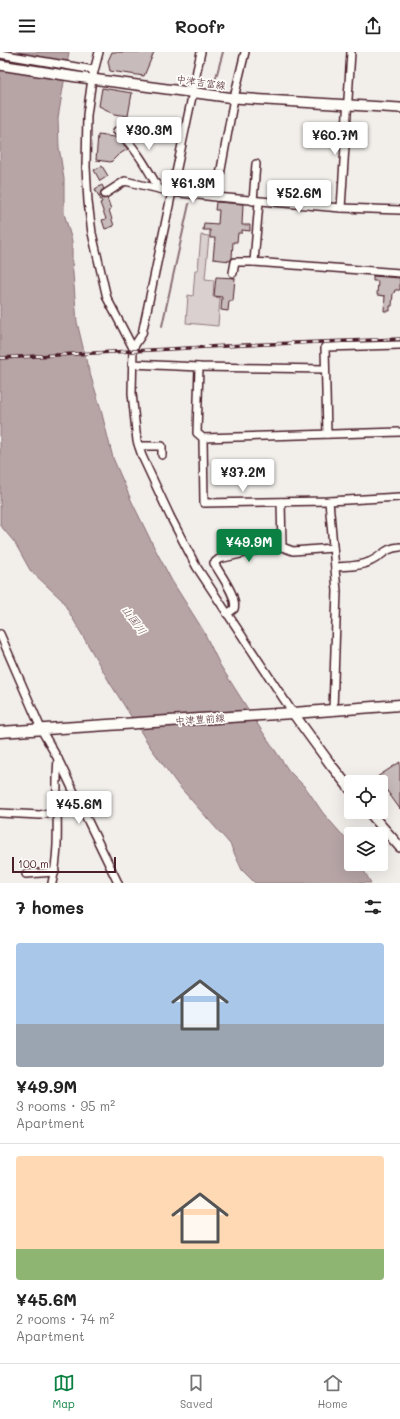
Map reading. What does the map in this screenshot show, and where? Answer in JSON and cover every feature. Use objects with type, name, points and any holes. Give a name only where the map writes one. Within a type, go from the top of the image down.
[{"type":"main road","name":"中津吉富線","points":[[0,65],[93,75],[234,98],[400,108]]},
{"type":"main road","name":"中津豊前線","points":[[0,732],[42,731],[263,714],[293,714],[400,705]]},
{"type":"main road","points":[[293,714],[344,781]]},
{"type":"main road","points":[[375,819],[400,847]]},
{"type":"street","points":[[99,52],[93,75],[87,114],[86,167],[88,202],[92,233],[108,298],[133,348]]},
{"type":"street","points":[[201,52],[196,70],[193,92],[142,334],[133,348],[132,393],[139,446],[142,456],[170,516],[196,566],[293,714]]},
{"type":"street","points":[[216,197],[234,98],[245,52]]},
{"type":"street","points":[[341,208],[351,52]]},
{"type":"street","points":[[0,54],[93,75]]},
{"type":"street","points":[[117,131],[126,138],[141,157],[159,189]]},
{"type":"street","points":[[254,262],[256,164]]},
{"type":"street","points":[[105,194],[125,181],[172,192],[256,202],[341,208],[400,210]]},
{"type":"street","points":[[233,273],[235,262],[400,272]]},
{"type":"street","points":[[327,434],[325,347],[400,345]]},
{"type":"street","points":[[132,364],[199,367],[325,369]]},
{"type":"street","points":[[199,367],[197,433],[203,438],[400,432]]},
{"type":"street","points":[[203,438],[204,503],[329,502],[400,498]]},
{"type":"street","points":[[139,446],[162,446],[162,455]]},
{"type":"street","points":[[281,502],[282,547]]},
{"type":"street","points":[[329,502],[337,591],[333,710]]},
{"type":"street","points":[[227,614],[234,609],[236,605],[234,597],[214,563],[219,559],[266,548],[282,547],[293,551],[333,548]]},
{"type":"street","points":[[335,567],[360,565],[370,562],[389,549],[400,548]]},
{"type":"street","points":[[0,634],[42,731],[58,759],[118,883]]},
{"type":"street","points":[[52,883],[56,866],[58,759]]},
{"type":"street","points":[[0,812],[40,815],[56,811]]},
{"type":"street","points":[[26,874],[55,872]]},
{"type":"shaded area","points":[[201,235],[209,236],[205,279],[214,280],[213,297],[220,298],[218,326],[186,323],[188,295],[193,296],[195,270],[198,270]]},
{"type":"water","name":"山国川","points":[[0,52],[69,52],[58,118],[59,147],[64,179],[64,213],[72,241],[72,261],[77,322],[113,458],[153,545],[172,581],[203,630],[220,665],[289,771],[306,788],[323,813],[344,837],[344,871],[364,871],[371,883],[255,883],[242,870],[230,844],[178,785],[151,748],[110,683],[62,600],[30,570],[15,543],[0,525]]},
{"type":"building","points":[[112,52],[154,52],[144,76],[110,71],[108,61]]},
{"type":"building","points":[[102,88],[132,93],[128,116],[115,114],[99,106]]},
{"type":"building","points":[[98,135],[115,137],[128,149],[118,155],[111,162],[96,160]]},
{"type":"building","points":[[102,166],[108,176],[100,181],[94,170]]},
{"type":"building","points":[[102,185],[104,189],[101,191],[100,195],[103,199],[107,198],[111,209],[109,210],[114,226],[105,229],[102,220],[106,219],[100,203],[102,202],[95,189]]},
{"type":"building","points":[[216,202],[243,204],[242,225],[250,225],[250,231],[242,230],[242,233],[238,233],[237,242],[233,242],[232,258],[230,261],[213,259],[215,238],[210,238],[210,230],[203,230],[204,223],[218,224],[219,210],[215,210]]},
{"type":"building","points":[[373,276],[400,278],[400,290],[395,290],[393,293],[390,311],[384,311],[385,296],[377,295],[378,281],[373,281]]},
{"type":"building","points":[[216,277],[235,278],[233,301],[229,301],[228,311],[221,310],[222,297],[214,296]]},
{"type":"building","points":[[400,762],[400,809],[388,792],[388,775],[380,775]]},
{"type":"waterway","points":[[215,81],[223,52]]},
{"type":"waterway","points":[[162,326],[189,204]]},
{"type":"railway","points":[[0,358],[245,345],[400,339]]}]
